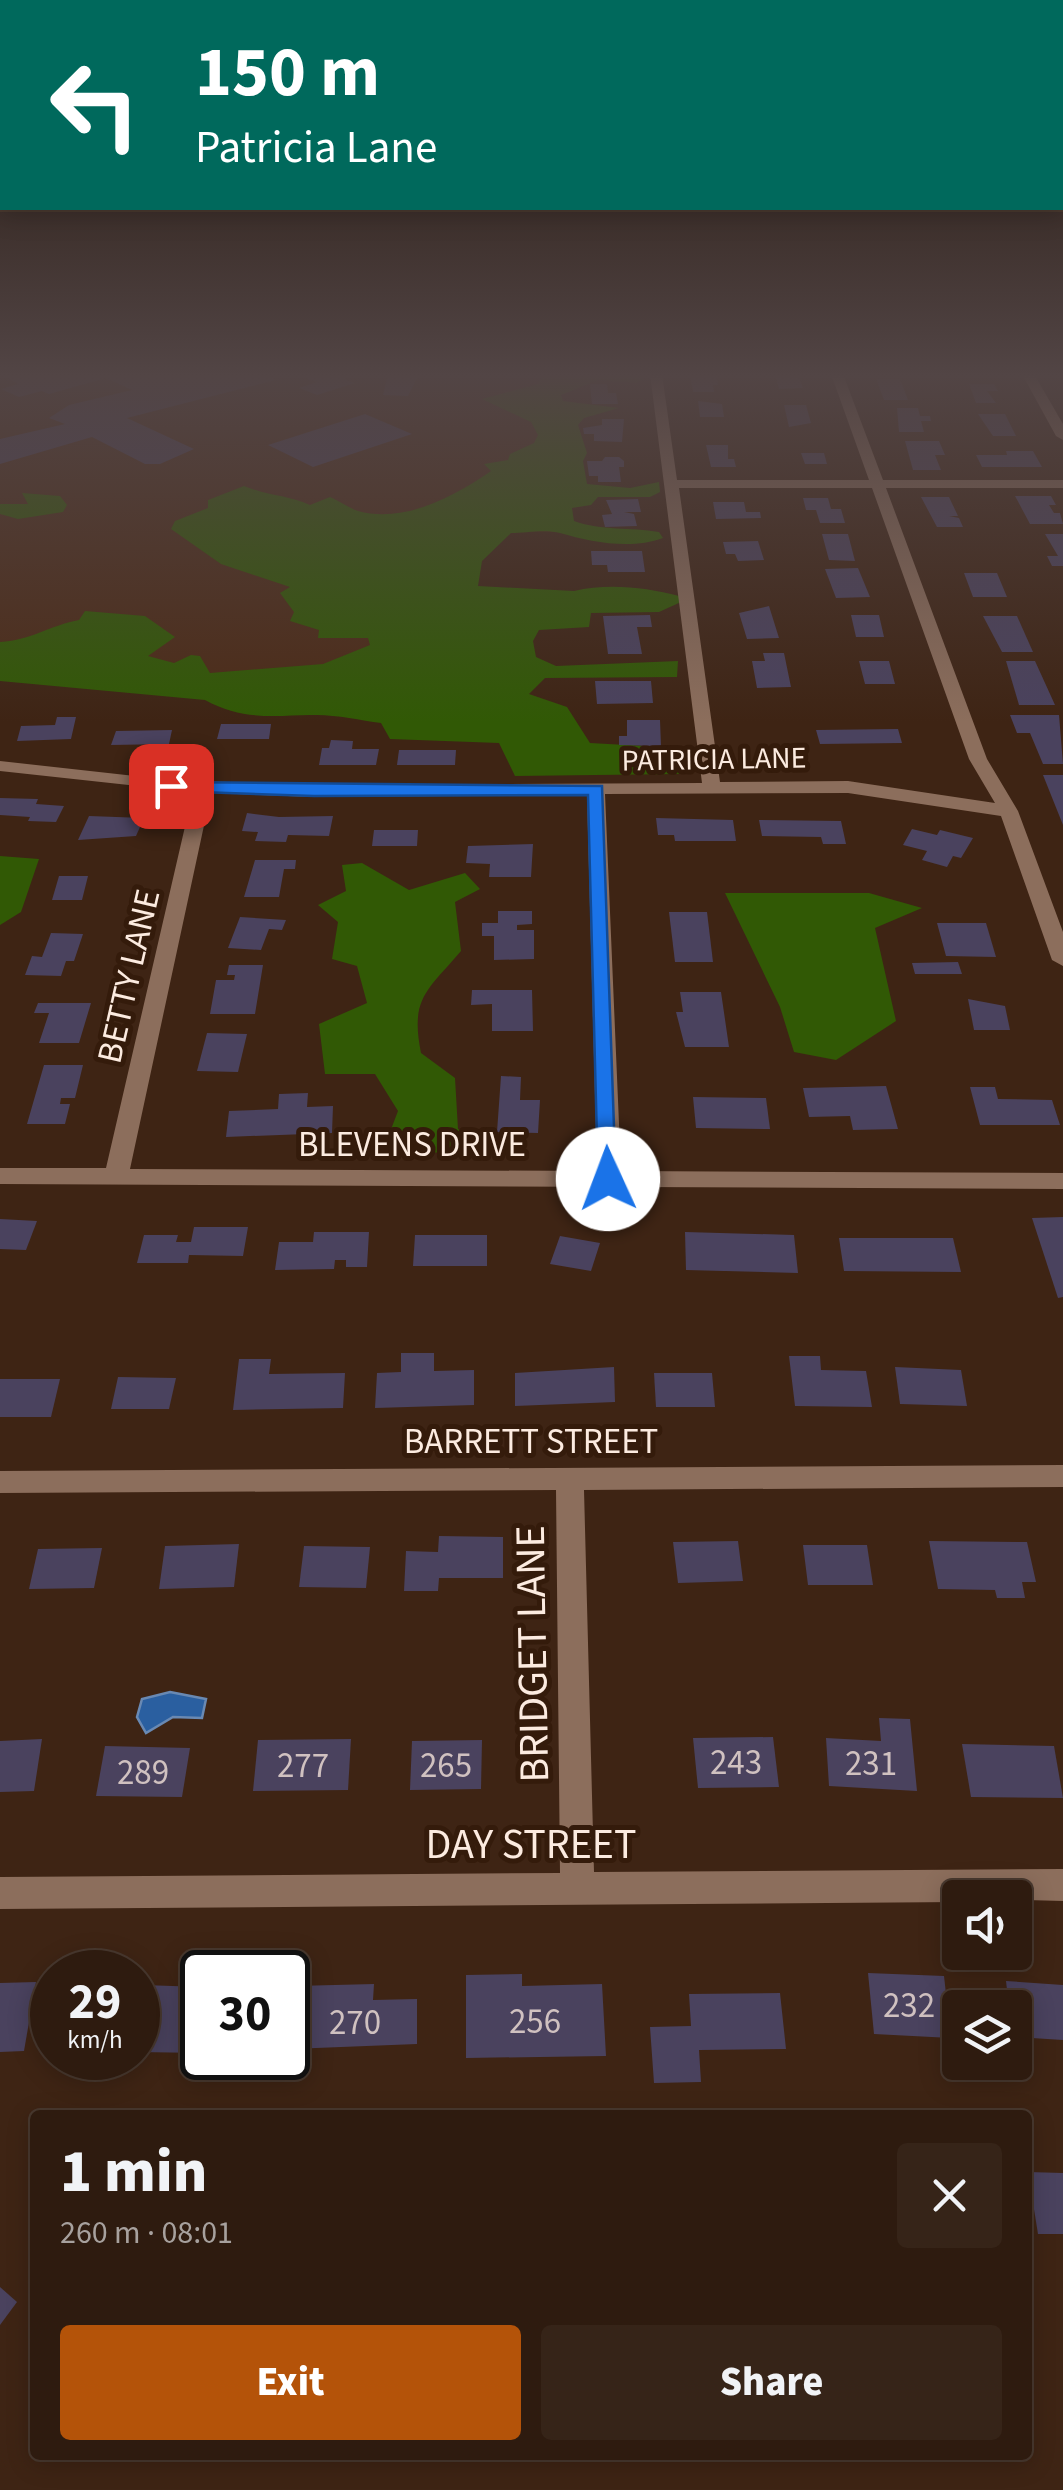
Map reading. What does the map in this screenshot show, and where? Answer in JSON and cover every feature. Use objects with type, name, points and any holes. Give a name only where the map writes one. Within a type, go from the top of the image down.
[{"type":"street","points":[[673,490],[712,790]]},
{"type":"street","points":[[880,490],[978,759],[1009,811],[1063,960]]},
{"type":"street","name":"PATRICIA LANE","points":[[0,766],[203,788],[848,787],[1009,811]]},
{"type":"street","name":"BETTY LANE","points":[[116,1179],[203,788]]},
{"type":"street","points":[[596,790],[608,1179]]},
{"type":"street","name":"BLEVENS DRIVE","points":[[0,1176],[1063,1181]]},
{"type":"street","name":"BARRETT STREET","points":[[0,1482],[1063,1476]]},
{"type":"street","name":"BRIDGET LANE","points":[[570,1479],[578,1888]]},
{"type":"street","name":"DAY STREET","points":[[0,1892],[1063,1885]]},
{"type":"shaded area","points":[[0,490],[563,490],[566,532],[507,531],[466,555],[421,727],[0,671]]},
{"type":"green space","points":[[233,490],[257,490],[310,505],[330,497],[358,511],[375,514],[411,511],[462,490],[660,490],[650,497],[598,497],[591,505],[572,508],[574,521],[659,532],[663,538],[625,544],[554,532],[511,533],[482,561],[478,586],[574,591],[626,587],[679,596],[681,602],[659,612],[591,613],[589,627],[539,630],[533,641],[536,657],[556,666],[678,661],[677,677],[545,678],[529,694],[567,707],[590,743],[681,748],[687,769],[678,774],[515,776],[499,743],[390,739],[381,723],[320,715],[256,715],[231,711],[205,700],[0,681],[0,642],[79,620],[85,611],[145,616],[175,637],[148,656],[174,663],[191,655],[200,656],[210,673],[323,664],[370,645],[368,638],[318,638],[319,630],[290,621],[294,612],[280,593],[290,587],[221,564],[171,529],[175,521],[208,508],[208,500]]},
{"type":"green space","points":[[22,493],[60,496],[67,505],[63,512],[18,519],[0,514],[0,504],[28,504]]},
{"type":"green space","points":[[0,856],[39,859],[21,912],[0,925]]},
{"type":"green space","points":[[362,863],[409,890],[465,873],[480,889],[455,902],[461,951],[424,996],[418,1034],[421,1053],[455,1078],[458,1129],[493,1146],[492,1152],[382,1153],[398,1111],[375,1074],[325,1074],[319,1024],[367,1003],[357,966],[332,959],[338,922],[318,905],[346,891],[342,865]]},
{"type":"green space","points":[[725,893],[869,893],[922,908],[875,928],[896,1021],[836,1060],[794,1052],[780,1007]]},
{"type":"water","points":[[170,1692],[206,1699],[202,1718],[173,1717],[146,1733],[137,1717],[142,1699]]},
{"type":"building","points":[[1015,496],[1051,496],[1056,505],[1049,505],[1054,513],[1060,513],[1063,524],[1030,524]]},
{"type":"building","points":[[921,497],[949,497],[958,516],[949,516],[959,518],[963,527],[937,527]]},
{"type":"building","points":[[803,498],[828,498],[831,509],[841,509],[845,523],[820,523],[816,510],[806,510]]},
{"type":"building","points":[[638,499],[641,512],[624,512],[634,514],[637,526],[605,527],[602,515],[612,514],[606,500]]},
{"type":"building","points":[[713,502],[744,502],[746,512],[760,512],[761,518],[716,519]]},
{"type":"building","points":[[822,534],[848,534],[855,561],[829,560]]},
{"type":"building","points":[[1045,534],[1063,534],[1063,566],[1052,566],[1047,556],[1058,556]]},
{"type":"building","points":[[758,541],[764,560],[738,561],[735,554],[726,554],[723,542]]},
{"type":"building","points":[[591,551],[642,551],[645,572],[608,572],[607,565],[592,565]]},
{"type":"building","points":[[858,568],[870,597],[836,598],[825,569]]},
{"type":"building","points":[[964,573],[997,573],[1007,597],[973,597]]},
{"type":"building","points":[[769,606],[779,638],[747,639],[739,613]]},
{"type":"building","points":[[650,615],[652,627],[637,627],[642,654],[608,654],[603,616]]},
{"type":"building","points":[[851,615],[879,615],[884,637],[856,637]]},
{"type":"building","points":[[983,616],[1017,616],[1033,652],[1002,652]]},
{"type":"building","points":[[763,653],[784,653],[791,687],[757,688],[752,661],[765,661]]},
{"type":"building","points":[[859,661],[889,661],[895,684],[865,684]]},
{"type":"building","points":[[1006,661],[1035,661],[1055,705],[1019,705]]},
{"type":"building","points":[[595,681],[651,681],[653,703],[597,704]]},
{"type":"building","points":[[1010,715],[1059,715],[1063,764],[1043,764],[1030,733],[1017,733]]},
{"type":"building","points":[[57,717],[76,717],[71,739],[17,741],[21,726],[55,725]]},
{"type":"building","points":[[627,720],[660,720],[661,746],[619,745],[619,736],[627,736]]},
{"type":"building","points":[[221,724],[271,724],[269,739],[217,739]]},
{"type":"building","points":[[898,729],[902,743],[820,744],[816,730]]},
{"type":"building","points":[[172,730],[169,744],[111,745],[116,731]]},
{"type":"building","points":[[331,740],[353,741],[352,749],[379,749],[376,765],[319,765],[322,748],[329,748]]},
{"type":"building","points":[[399,750],[456,750],[455,765],[397,765]]},
{"type":"building","points":[[1043,775],[1063,775],[1063,825]]},
{"type":"building","points":[[0,798],[38,799],[36,804],[64,806],[56,822],[28,821],[30,817],[0,815]]},
{"type":"building","points":[[247,813],[333,816],[329,836],[288,835],[286,842],[255,841],[258,832],[242,831]]},
{"type":"building","points":[[89,816],[144,818],[136,836],[78,840]]},
{"type":"building","points":[[656,818],[733,820],[736,841],[675,841],[674,835],[658,835]]},
{"type":"building","points":[[759,820],[841,821],[846,844],[823,844],[821,837],[762,836]]},
{"type":"building","points":[[912,829],[937,835],[940,830],[973,838],[961,858],[953,856],[947,867],[922,860],[927,851],[903,845]]},
{"type":"building","points":[[374,830],[418,830],[417,846],[372,846]]},
{"type":"building","points":[[533,844],[531,877],[489,877],[490,864],[466,863],[468,846]]},
{"type":"building","points":[[255,860],[296,860],[295,869],[284,869],[279,897],[244,897]]},
{"type":"building","points":[[59,876],[88,876],[82,900],[52,900]]},
{"type":"building","points":[[498,911],[532,911],[532,924],[517,925],[517,930],[534,930],[534,959],[494,960],[494,936],[482,936],[482,923],[498,923]]},
{"type":"building","points":[[669,912],[707,912],[713,962],[675,962]]},
{"type":"building","points":[[240,917],[286,920],[282,930],[269,929],[261,950],[228,948]]},
{"type":"building","points":[[937,923],[986,923],[996,957],[946,956]]},
{"type":"building","points":[[51,933],[83,934],[74,961],[66,961],[61,976],[25,975],[32,956],[42,957]]},
{"type":"building","points":[[958,962],[962,974],[915,974],[912,963]]},
{"type":"building","points":[[229,965],[263,965],[255,1014],[210,1014],[216,980],[234,980],[235,975],[227,975]]},
{"type":"building","points":[[472,990],[532,990],[533,1031],[492,1031],[492,1004],[471,1005]]},
{"type":"building","points":[[680,992],[721,992],[729,1047],[685,1047],[676,1012],[683,1012]]},
{"type":"building","points":[[968,999],[1005,1006],[1010,1030],[974,1030]]},
{"type":"building","points":[[38,1003],[91,1003],[79,1043],[39,1043],[49,1013],[34,1013]]},
{"type":"building","points":[[207,1033],[247,1034],[238,1072],[197,1071]]},
{"type":"building","points":[[44,1065],[83,1065],[75,1098],[61,1098],[60,1104],[70,1104],[65,1124],[27,1124]]},
{"type":"building","points":[[501,1076],[521,1077],[520,1100],[540,1100],[538,1133],[497,1132]]},
{"type":"building","points":[[886,1086],[898,1129],[853,1130],[850,1116],[809,1117],[803,1088]]},
{"type":"building","points":[[970,1087],[995,1087],[998,1099],[1052,1100],[1060,1125],[980,1125]]},
{"type":"building","points":[[308,1093],[307,1107],[333,1106],[332,1133],[226,1137],[229,1111],[278,1109],[279,1094]]},
{"type":"building","points":[[693,1097],[766,1098],[770,1129],[696,1128]]},
{"type":"building","points":[[1063,1217],[1063,1297],[1058,1298],[1032,1218]]},
{"type":"building","points":[[0,1219],[37,1221],[26,1250],[0,1249]]},
{"type":"building","points":[[194,1227],[248,1227],[243,1256],[189,1255],[188,1263],[137,1263],[144,1235],[178,1235],[176,1242],[191,1242]]},
{"type":"building","points":[[314,1232],[369,1232],[367,1267],[346,1267],[346,1260],[335,1260],[334,1269],[275,1270],[279,1242],[313,1242]]},
{"type":"building","points":[[685,1232],[794,1235],[798,1273],[686,1270]]},
{"type":"building","points":[[415,1235],[487,1235],[487,1266],[413,1266]]},
{"type":"building","points":[[560,1236],[600,1243],[591,1271],[550,1264]]},
{"type":"building","points":[[839,1238],[953,1238],[961,1272],[844,1271]]},
{"type":"building","points":[[401,1353],[434,1353],[434,1371],[474,1370],[474,1405],[375,1408],[377,1373],[401,1372]]},
{"type":"building","points":[[789,1356],[820,1356],[821,1370],[866,1371],[872,1407],[795,1406]]},
{"type":"building","points":[[239,1359],[271,1359],[269,1374],[345,1373],[343,1408],[233,1410]]},
{"type":"building","points":[[614,1367],[615,1402],[515,1406],[515,1373]]},
{"type":"building","points":[[895,1367],[961,1370],[967,1406],[900,1404]]},
{"type":"building","points":[[654,1373],[712,1373],[715,1407],[656,1407]]},
{"type":"building","points":[[118,1377],[176,1378],[169,1409],[111,1409]]},
{"type":"building","points":[[0,1379],[60,1379],[51,1417],[0,1417]]},
{"type":"building","points":[[439,1536],[503,1537],[503,1578],[439,1578],[438,1591],[404,1591],[406,1551],[438,1552]]},
{"type":"building","points":[[738,1541],[743,1581],[678,1583],[673,1542]]},
{"type":"building","points":[[929,1541],[1027,1542],[1036,1582],[1022,1582],[1025,1598],[997,1598],[995,1590],[938,1589]]},
{"type":"building","points":[[239,1544],[234,1587],[159,1589],[165,1546]]},
{"type":"building","points":[[803,1545],[867,1545],[873,1585],[808,1585]]},
{"type":"building","points":[[304,1546],[370,1547],[366,1588],[299,1587]]},
{"type":"building","points":[[102,1548],[94,1588],[29,1589],[38,1549]]},
{"type":"building","points":[[879,1718],[910,1719],[917,1791],[829,1786],[826,1738],[881,1741]]},
{"type":"building","points":[[773,1737],[779,1787],[698,1788],[693,1738]]},
{"type":"building","points":[[42,1739],[34,1791],[0,1792],[0,1741]]},
{"type":"building","points":[[351,1739],[348,1790],[253,1791],[258,1740]]},
{"type":"building","points":[[482,1740],[481,1789],[410,1790],[412,1741]]},
{"type":"building","points":[[962,1744],[1054,1746],[1063,1798],[971,1797]]},
{"type":"building","points":[[105,1746],[190,1748],[182,1797],[96,1796]]},
{"type":"building","points":[[868,1973],[944,1976],[942,2038],[874,2034]]},
{"type":"building","points":[[522,1974],[522,1986],[602,1984],[606,2056],[466,2058],[466,1975]]},
{"type":"building","points":[[1006,1981],[1063,1985],[1063,2040],[1032,2038],[1032,1990],[1007,1990]]},
{"type":"building","points":[[30,1982],[24,2051],[0,2052],[0,1983]]},
{"type":"building","points":[[374,1984],[373,2000],[417,1999],[417,2044],[310,2048],[310,1986]]},
{"type":"building","points":[[160,1986],[180,1986],[180,2053],[160,2052]]},
{"type":"building","points":[[780,1993],[786,2049],[699,2050],[701,2082],[654,2083],[650,2027],[691,2026],[689,1994]]},
{"type":"building","points":[[1032,2172],[1063,2173],[1063,2234],[1038,2234]]},
{"type":"building","points":[[0,2287],[17,2302],[0,2325]]},
{"type":"route","points":[[171,786],[314,791],[596,790],[608,1179]]}]
